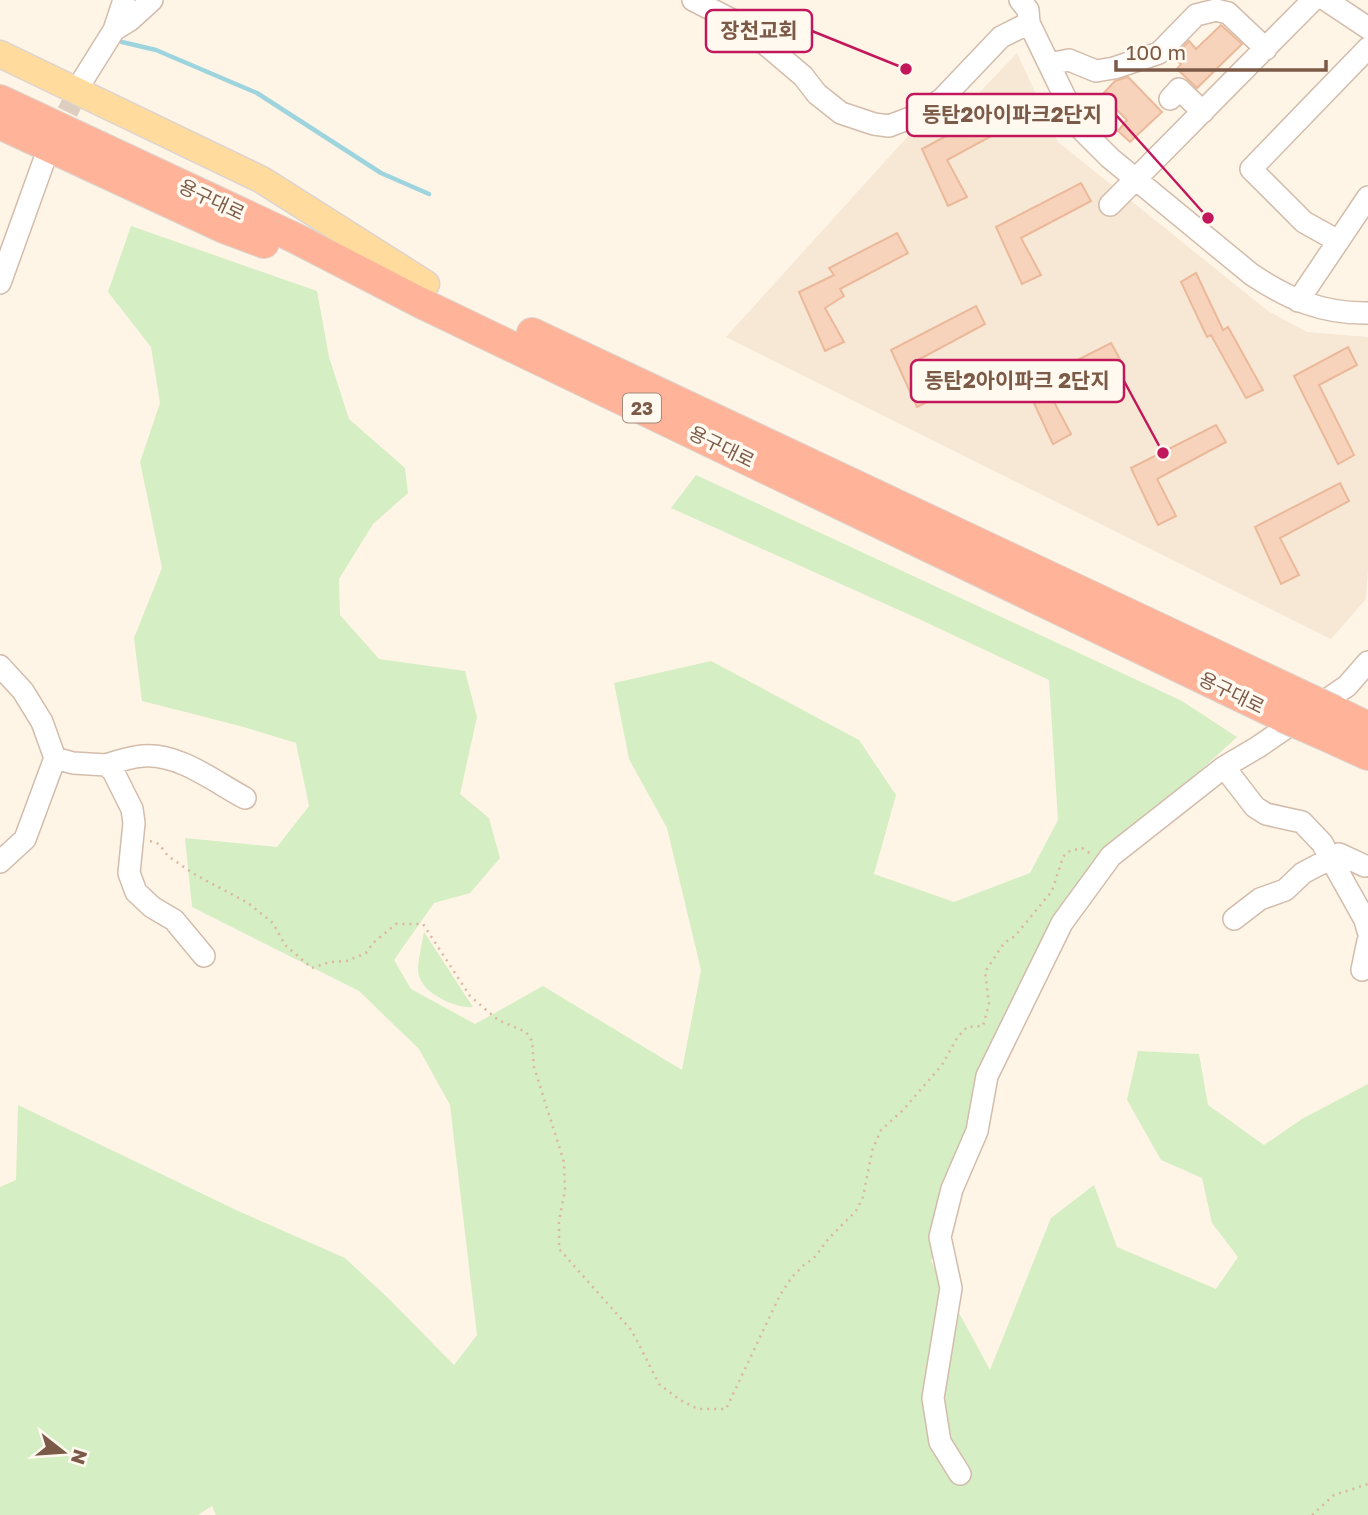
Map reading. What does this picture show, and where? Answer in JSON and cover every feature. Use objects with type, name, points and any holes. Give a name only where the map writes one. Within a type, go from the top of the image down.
[{"type":"highway","name":"용구대로","points":[[0,77],[424,294]]},
{"type":"highway","name":"용구대로","points":[[0,100],[283,232],[424,294],[1329,723],[1368,755]]},
{"type":"highway","points":[[0,124],[224,228],[424,294]]},
{"type":"highway","name":"용구대로","points":[[1329,723],[1368,727]]},
{"type":"main road","points":[[0,54],[262,180],[424,294]]},
{"type":"street","points":[[84,78],[114,30],[124,0]]},
{"type":"street","points":[[114,30],[152,0]]},
{"type":"street","points":[[693,0],[734,21],[764,43],[841,113],[889,126],[918,115],[942,99],[1001,37],[1029,23]]},
{"type":"street","points":[[1020,0],[1028,10],[1029,23],[1080,128],[1110,158],[1251,274],[1276,290],[1298,301],[1328,310],[1368,313]]},
{"type":"street","points":[[1110,205],[1313,0]]},
{"type":"street","points":[[1326,0],[1368,28]]},
{"type":"street","points":[[1049,64],[1069,60],[1096,71],[1114,68],[1159,52],[1196,15],[1216,10],[1228,13],[1266,49]]},
{"type":"street","points":[[1338,241],[1304,222],[1251,169],[1368,48]]},
{"type":"street","points":[[1170,99],[1179,89],[1203,111]]},
{"type":"street","points":[[0,283],[45,158]]},
{"type":"street","points":[[1298,301],[1368,197]]},
{"type":"street","points":[[960,1474],[940,1442],[933,1398],[951,1288],[940,1237],[952,1189],[978,1131],[987,1076],[1062,923],[1111,856],[1224,767],[1347,686],[1368,662]]},
{"type":"street","points":[[0,666],[23,691],[43,722],[55,758],[25,839],[0,862]]},
{"type":"street","points":[[55,758],[73,763],[106,765],[127,758],[147,756],[176,761],[245,798]]},
{"type":"street","points":[[106,765],[113,771],[132,808],[133,836],[129,873],[136,892],[152,908],[174,920],[204,956]]},
{"type":"street","points":[[1224,767],[1255,807],[1266,814],[1302,822],[1322,843],[1365,920],[1368,932]]},
{"type":"street","points":[[1234,919],[1260,898],[1285,890],[1303,873],[1339,854],[1364,866]]},
{"type":"street","points":[[1362,970],[1368,941]]},
{"type":"path","points":[[133,836],[159,844],[168,856],[194,874],[248,903],[273,923],[285,945],[312,968],[330,962],[347,961],[366,953],[373,943],[396,923],[422,924],[470,996],[498,1020],[526,1032],[532,1041],[534,1067],[564,1162],[565,1190],[559,1220],[559,1249],[632,1331],[659,1384],[680,1400],[698,1409],[721,1411],[726,1409],[731,1401],[764,1327],[792,1277],[814,1258],[829,1238],[856,1211],[863,1197],[872,1151],[881,1130],[903,1110],[942,1065],[957,1038],[967,1027],[984,1026],[989,1004],[985,972],[1004,943],[1015,936],[1052,891],[1063,857],[1067,852],[1082,848],[1095,858],[1111,856]]},
{"type":"path","points":[[1312,1515],[1334,1496],[1368,1484]]},
{"type":"shaded area","points":[[1017,53],[1058,142],[1268,311],[1307,332],[1368,337],[1366,599],[1331,639],[726,337],[909,135],[960,113]]},
{"type":"green space","points":[[131,226],[317,291],[329,357],[349,419],[405,468],[408,493],[373,524],[339,579],[340,615],[379,659],[465,671],[477,717],[460,794],[489,818],[500,858],[470,893],[434,903],[394,960],[411,989],[475,1024],[543,986],[682,1070],[701,970],[667,828],[629,759],[614,683],[711,661],[859,740],[896,795],[874,874],[954,902],[1030,873],[1058,820],[1049,680],[671,508],[696,475],[1182,701],[1237,737],[1121,843],[1014,1021],[931,1261],[990,1370],[1051,1218],[1094,1185],[1117,1247],[1216,1289],[1238,1257],[1212,1223],[1202,1178],[1161,1160],[1127,1100],[1138,1051],[1199,1054],[1208,1105],[1264,1145],[1302,1119],[1368,1084],[1368,1515],[216,1515],[212,1506],[198,1515],[0,1515],[0,1187],[16,1180],[18,1105],[236,1210],[345,1258],[454,1365],[477,1335],[450,1105],[419,1049],[359,991],[192,907],[185,838],[277,847],[309,806],[296,743],[142,701],[134,638],[162,568],[140,462],[160,403],[151,347],[108,292]]},
{"type":"green space","points":[[424,932],[473,1007],[448,1002],[424,986],[418,971]]},
{"type":"building","points":[[1221,25],[1242,44],[1197,88],[1177,69],[1181,64],[1173,57],[1189,41],[1196,49]]},
{"type":"building","points":[[1128,77],[1162,112],[1130,142],[1118,131],[1127,120],[1102,95],[1115,81]]},
{"type":"building","points":[[1022,95],[1032,114],[947,160],[967,197],[948,206],[922,149]]},
{"type":"building","points":[[1081,183],[1091,201],[1021,238],[1041,275],[1022,284],[996,227]]},
{"type":"building","points":[[897,233],[908,253],[840,289],[844,296],[825,308],[844,342],[825,351],[799,292],[834,275],[829,268]]},
{"type":"building","points":[[1196,273],[1223,330],[1228,327],[1263,390],[1246,398],[1211,335],[1207,337],[1181,282]]},
{"type":"building","points":[[976,306],[985,324],[916,361],[935,398],[917,407],[891,350]]},
{"type":"building","points":[[1111,343],[1121,361],[1052,398],[1071,434],[1053,444],[1026,386]]},
{"type":"building","points":[[1348,347],[1357,365],[1319,385],[1354,455],[1338,464],[1294,376]]},
{"type":"building","points":[[1216,425],[1226,442],[1157,479],[1176,516],[1158,525],[1131,468]]},
{"type":"building","points":[[1340,483],[1349,501],[1280,538],[1299,575],[1281,584],[1255,527]]},
{"type":"waterway","points":[[122,42],[156,50],[257,93],[381,173],[429,194]]},
{"type":"tunnel","points":[[54,140],[84,78]]},
{"type":"place","name":"장천교회","points":[[906,69]]},
{"type":"place","name":"동탄2아이파크2단지","points":[[1208,218]]},
{"type":"place","name":"동탄2아이파크 2단지","points":[[1163,453]]}]
